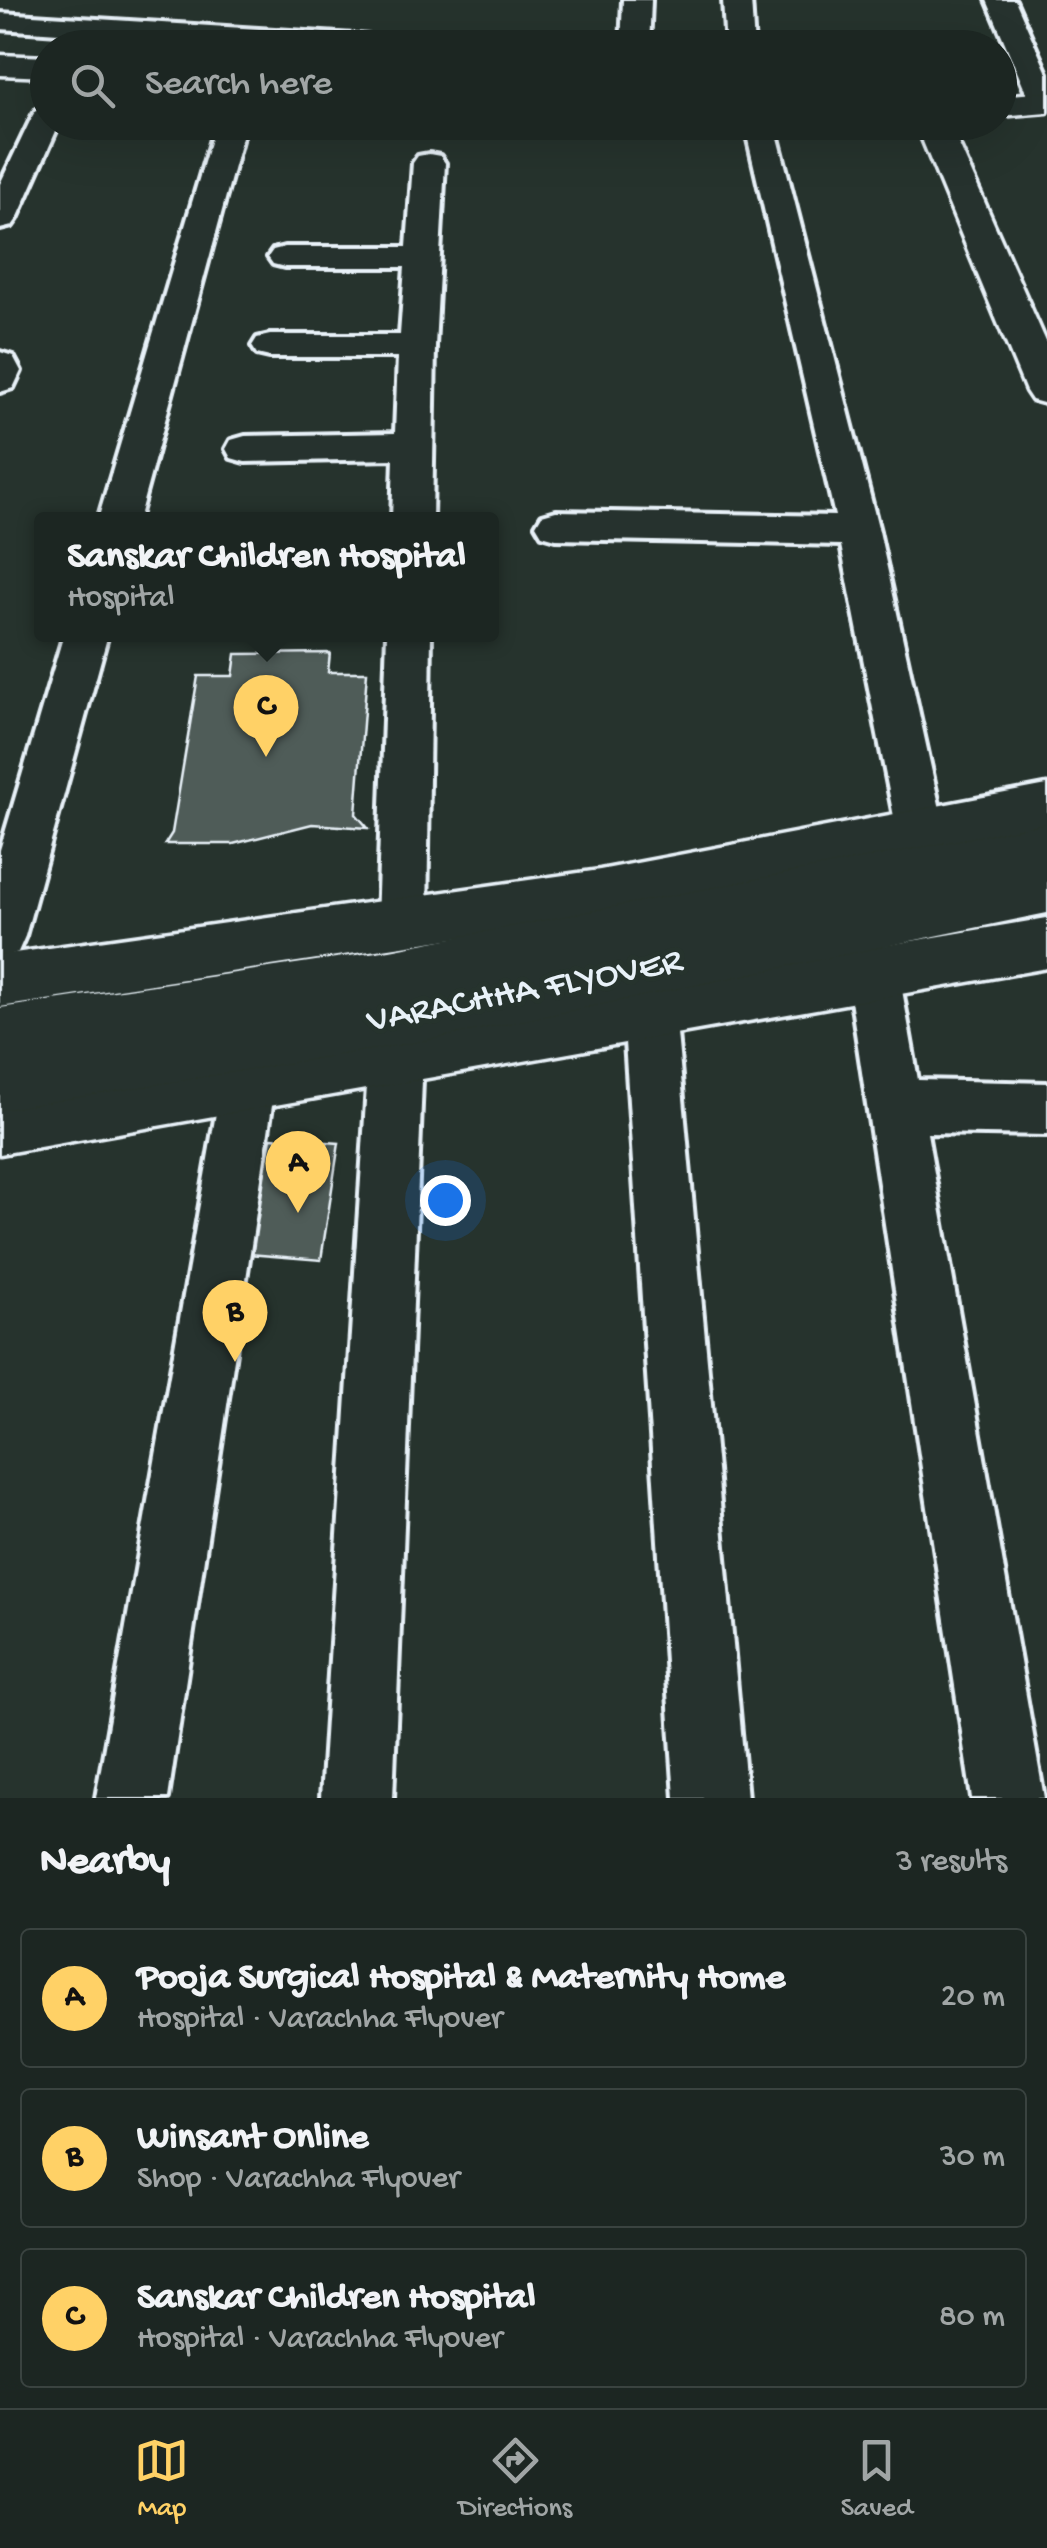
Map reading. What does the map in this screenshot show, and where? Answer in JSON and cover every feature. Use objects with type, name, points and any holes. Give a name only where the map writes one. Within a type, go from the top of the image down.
[{"type":"street","points":[[126,28],[141,0]]},
{"type":"street","points":[[636,30],[637,0]]},
{"type":"street","points":[[737,0],[739,30]]},
{"type":"street","points":[[1001,0],[1014,30]]},
{"type":"street","points":[[8,14],[126,28],[319,26],[337,30]]},
{"type":"street","points":[[1017,36],[1046,102],[1017,105]]},
{"type":"street","points":[[0,65],[30,66]]},
{"type":"street","points":[[0,218],[10,175],[32,140]]},
{"type":"street","points":[[120,512],[226,140]]},
{"type":"street","points":[[764,140],[859,531],[921,832]]},
{"type":"street","points":[[940,140],[1047,390]]},
{"type":"street","points":[[412,512],[417,346],[430,163]]},
{"type":"street","points":[[286,257],[422,256]]},
{"type":"street","points":[[270,346],[417,346]]},
{"type":"street","points":[[0,364],[0,380]]},
{"type":"street","points":[[244,449],[414,446]]},
{"type":"street","points":[[556,525],[859,531]]},
{"type":"street","points":[[0,936],[84,642]]},
{"type":"street","points":[[402,922],[409,642]]},
{"type":"street","points":[[0,981],[600,893],[1047,806]]},
{"type":"street","name":"VARACHHA FLYOVER","points":[[0,1035],[390,975],[1047,846]]},
{"type":"street","name":"VARACHHA FLYOVER","points":[[0,1082],[418,1016],[1047,890]]},
{"type":"street","points":[[0,1125],[1047,943]]},
{"type":"street","points":[[874,973],[1008,1798]]},
{"type":"street","points":[[649,1011],[711,1798]]},
{"type":"street","points":[[357,1798],[396,1054]]},
{"type":"street","points":[[132,1798],[249,1079]]},
{"type":"street","points":[[895,1106],[1047,1109]]},
{"type":"building","points":[[330,653],[328,672],[367,672],[356,814],[368,828],[312,824],[233,844],[165,844],[172,833],[198,676],[233,676],[236,654]]},
{"type":"building","points":[[271,1138],[339,1143],[321,1260],[249,1254]]},
{"type":"place","name":"Sanskar Children Hospital","points":[[266,757]]},
{"type":"place","name":"Pooja Surgical Hospital & Maternity Home","points":[[298,1213]]},
{"type":"place","name":"Winsant Online","points":[[235,1362]]}]
